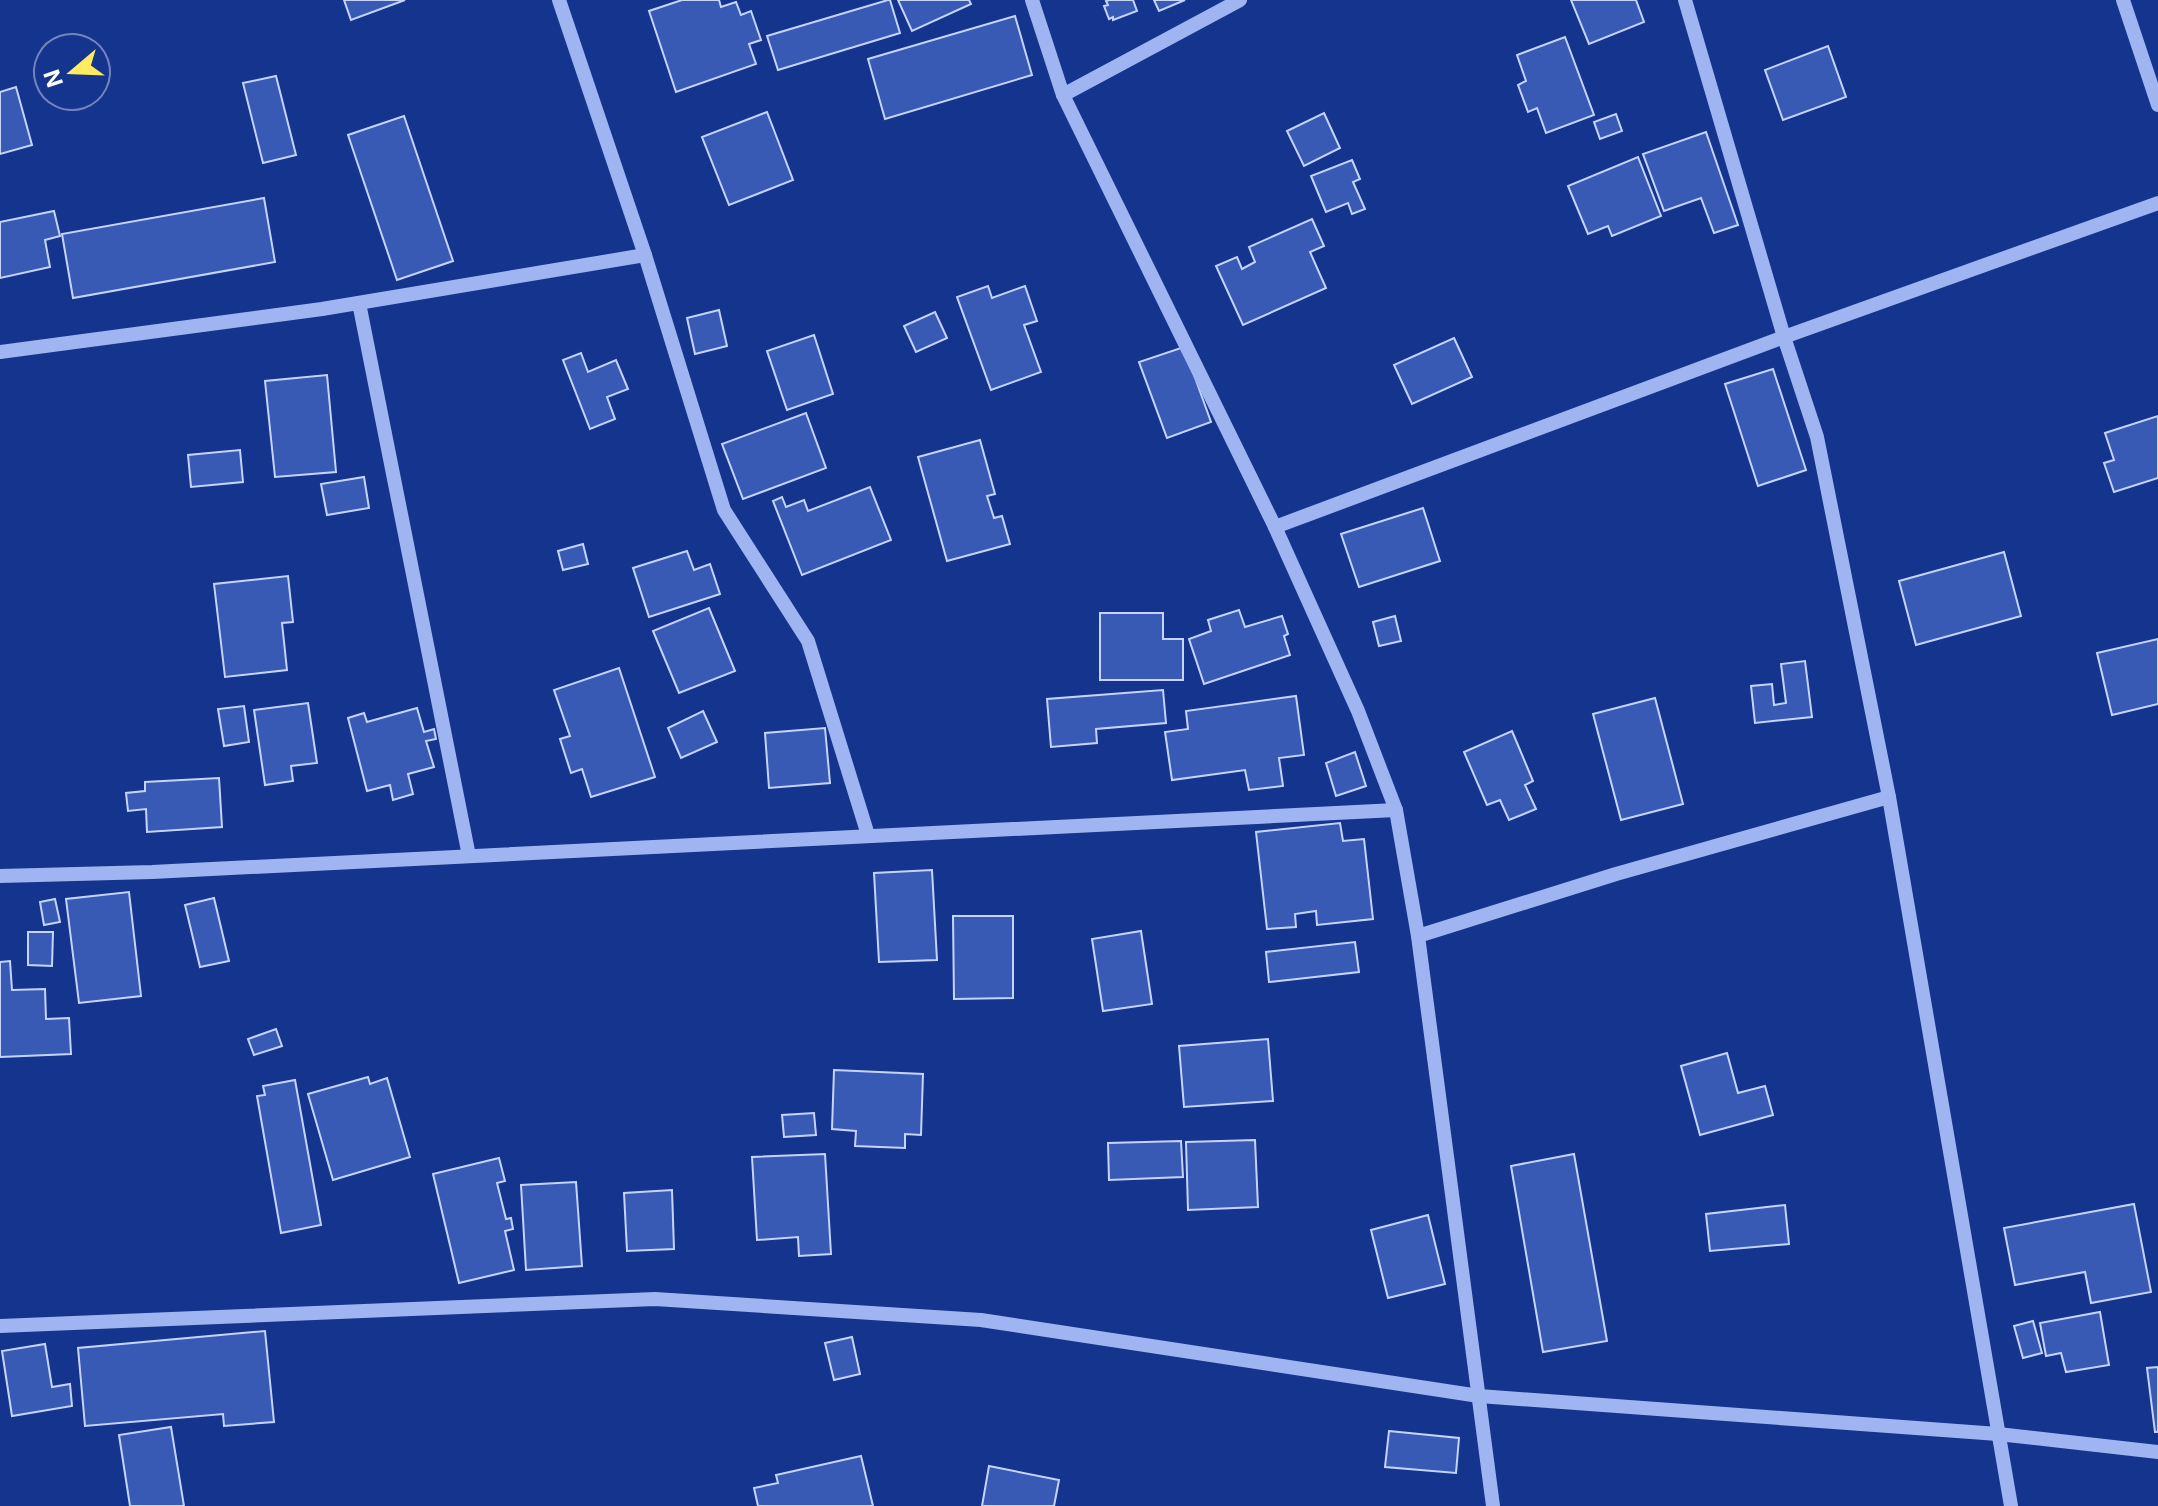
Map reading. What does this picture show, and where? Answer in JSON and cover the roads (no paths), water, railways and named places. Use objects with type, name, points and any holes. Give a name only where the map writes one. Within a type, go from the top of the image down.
[{"type":"street","points":[[559,0],[645,255],[724,510],[808,641],[868,835]]},
{"type":"street","points":[[1032,0],[1063,95],[1275,527],[1358,711],[1396,810],[1418,936],[1493,1506]]},
{"type":"street","points":[[1063,95],[1240,0]]},
{"type":"street","points":[[1685,0],[1784,337],[1817,437],[1889,797],[2011,1506]]},
{"type":"street","points":[[2123,0],[2158,105]]},
{"type":"street","points":[[1275,527],[1784,337],[2158,203]]},
{"type":"street","points":[[0,352],[359,303],[645,255]]},
{"type":"street","points":[[359,303],[469,856]]},
{"type":"street","points":[[1418,936],[1616,874],[1889,797]]},
{"type":"street","points":[[0,876],[152,872],[1396,810]]},
{"type":"street","points":[[0,1326],[655,1299],[981,1320],[1479,1396],[1998,1434],[2158,1452]]}]
